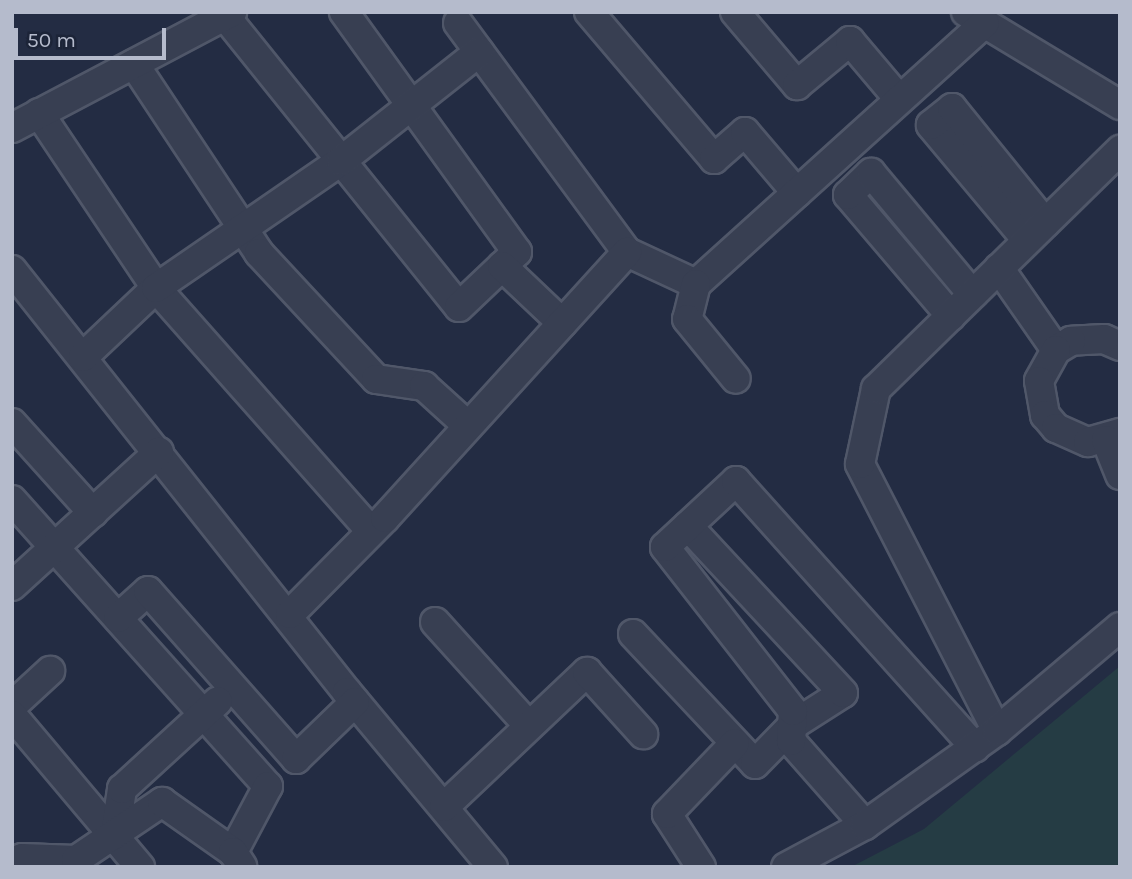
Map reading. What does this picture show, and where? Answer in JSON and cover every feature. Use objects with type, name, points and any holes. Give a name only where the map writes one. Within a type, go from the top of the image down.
[{"type":"street","points":[[12,128],[228,14],[341,161],[459,307],[517,252],[344,12]]},
{"type":"street","points":[[589,12],[714,159],[745,132],[797,193]]},
{"type":"street","points":[[735,12],[797,85],[850,41],[899,99]]},
{"type":"street","points":[[459,16],[479,52],[627,252],[696,284]]},
{"type":"street","points":[[736,379],[687,319],[696,284],[899,99],[975,18],[1120,105]]},
{"type":"street","points":[[83,357],[156,288],[341,161],[479,52]]},
{"type":"street","points":[[134,64],[259,253],[376,379],[424,386],[468,426]]},
{"type":"street","points":[[39,114],[156,288],[372,531]]},
{"type":"street","points":[[986,739],[860,464],[876,390],[1120,150]]},
{"type":"street","points":[[951,316],[848,195],[871,173],[972,294]]},
{"type":"street","points":[[290,614],[372,531],[627,252]]},
{"type":"street","points":[[502,266],[562,323]]},
{"type":"street","points":[[999,268],[1056,350]]},
{"type":"street","points":[[14,277],[83,357],[290,614],[355,702],[494,867]]},
{"type":"street","points":[[1120,346],[1087,337],[1056,350],[1039,380],[1045,415],[1071,438],[1113,436],[1120,475]]},
{"type":"street","points":[[12,423],[93,513]]},
{"type":"street","points":[[12,586],[159,452]]},
{"type":"street","points":[[865,825],[791,741],[793,711],[665,547],[736,481],[986,739]]},
{"type":"street","points":[[12,500],[268,786]]},
{"type":"street","points":[[633,634],[755,764],[793,724],[843,693],[688,526]]},
{"type":"street","points":[[118,618],[148,591],[296,759]]},
{"type":"street","points":[[435,622],[529,726]]},
{"type":"street","points":[[786,867],[865,825],[986,739],[1120,627]]},
{"type":"street","points":[[12,706],[50,671]]},
{"type":"street","points":[[444,807],[587,673],[643,734]]},
{"type":"street","points":[[115,835],[122,789],[233,688]]},
{"type":"street","points":[[19,860],[76,860],[162,802],[238,859],[268,786],[355,702]]},
{"type":"street","points":[[12,715],[140,867]]},
{"type":"street","points":[[701,867],[667,814],[735,743]]},
{"type":"shaded area","points":[[1120,666],[1120,867],[851,867],[924,829]]}]
